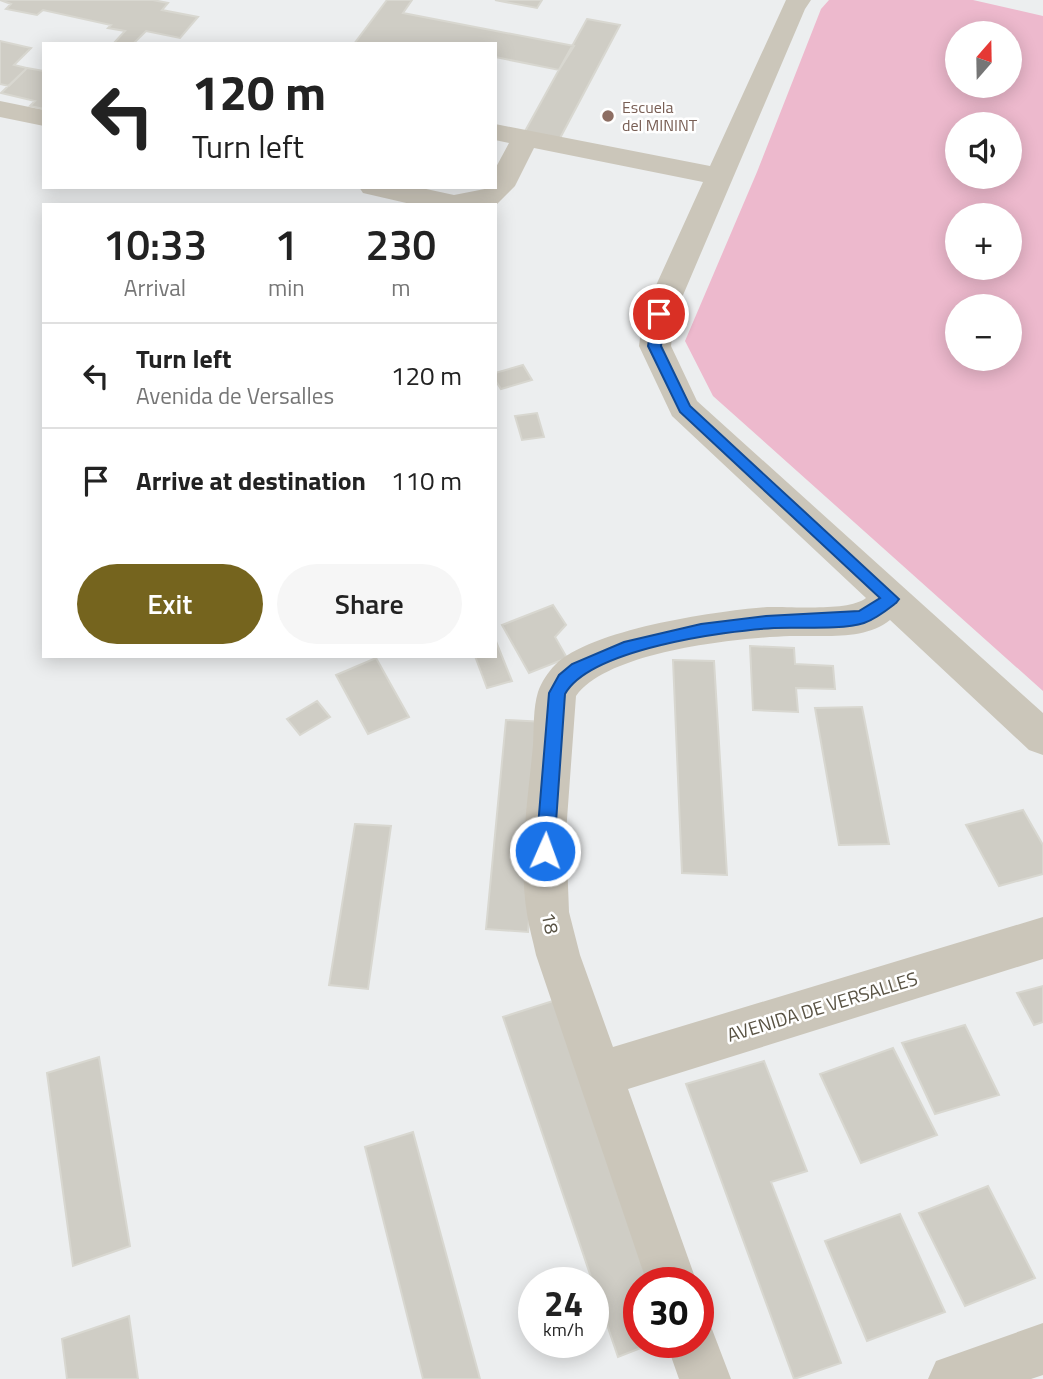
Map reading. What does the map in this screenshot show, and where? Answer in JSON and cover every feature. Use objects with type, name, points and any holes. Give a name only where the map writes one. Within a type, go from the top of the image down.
[{"type":"street","points":[[789,3],[659,314],[654,346],[684,408],[1043,738]]},
{"type":"street","points":[[0,109],[42,118]]},
{"type":"street","points":[[497,132],[718,176]]},
{"type":"street","points":[[461,203],[489,199],[501,186],[525,138]]},
{"type":"street","points":[[383,189],[449,203]]},
{"type":"street","name":"18","points":[[667,1267],[558,955],[548,912],[545,833],[557,693],[565,679],[590,662],[624,649],[665,638],[766,623],[848,620],[872,614],[891,599]]},
{"type":"street","name":"AVENIDA DE VERSALLES","points":[[601,1074],[1043,938]]},
{"type":"street","points":[[954,1379],[1043,1349]]},
{"type":"street","points":[[698,1358],[705,1379]]},
{"type":"shaded area","points":[[829,0],[973,0],[1043,16],[1043,691],[713,396],[685,341],[757,172],[821,9]]},
{"type":"building","points":[[0,0],[153,0],[168,3],[162,10],[198,17],[180,38],[146,31],[135,42],[115,42],[125,31],[108,28],[111,25],[43,10],[37,15],[6,9],[11,4]]},
{"type":"building","points":[[387,0],[412,0],[403,13],[574,46],[559,70],[497,57],[497,42],[356,42]]},
{"type":"building","points":[[495,0],[542,0],[537,8]]},
{"type":"building","points":[[587,19],[620,25],[559,140],[524,133]]},
{"type":"building","points":[[0,41],[31,48],[14,65],[27,68],[9,86],[0,84]]},
{"type":"building","points":[[27,68],[42,71],[42,109],[30,106],[35,101],[1,93]]},
{"type":"building","points":[[523,365],[532,380],[501,389],[497,383],[497,372]]},
{"type":"building","points":[[537,413],[544,437],[522,440],[515,416]]},
{"type":"building","points":[[553,605],[566,625],[555,637],[567,658],[529,673],[502,625]]},
{"type":"building","points":[[497,644],[512,681],[487,688],[476,658],[497,658]]},
{"type":"building","points":[[750,646],[794,648],[795,664],[833,666],[835,689],[796,688],[798,712],[753,710]]},
{"type":"building","points":[[376,658],[409,717],[368,734],[336,675]]},
{"type":"building","points":[[673,660],[714,661],[727,875],[682,873]]},
{"type":"building","points":[[317,701],[330,717],[300,735],[287,719]]},
{"type":"building","points":[[862,707],[889,844],[839,845],[815,708]]},
{"type":"building","points":[[506,720],[545,722],[528,932],[486,929]]},
{"type":"building","points":[[1023,810],[1043,845],[1043,874],[999,886],[966,825]]},
{"type":"building","points":[[355,824],[391,826],[368,989],[329,985]]},
{"type":"building","points":[[1043,986],[1043,1022],[1034,1025],[1017,993]]},
{"type":"building","points":[[556,1000],[653,1267],[623,1267],[623,1355],[618,1357],[609,1330],[609,1267],[588,1267],[503,1017]]},
{"type":"building","points":[[965,1025],[999,1095],[935,1114],[902,1043]]},
{"type":"building","points":[[893,1048],[937,1135],[861,1163],[820,1074]]},
{"type":"building","points":[[99,1057],[130,1246],[73,1266],[47,1073]]},
{"type":"building","points":[[764,1061],[807,1171],[771,1182],[841,1363],[794,1379],[686,1084]]},
{"type":"building","points":[[413,1132],[480,1379],[423,1379],[365,1147]]},
{"type":"building","points":[[988,1186],[1035,1278],[965,1306],[919,1213]]},
{"type":"building","points":[[900,1214],[945,1312],[867,1341],[825,1241]]},
{"type":"building","points":[[129,1316],[138,1379],[67,1379],[62,1339]]},
{"type":"place","name":"Escuela del MININT","points":[[608,116]]},
{"type":"route","points":[[545,851],[557,693],[565,679],[577,669],[624,649],[701,631],[788,621],[831,621],[862,617],[872,614],[891,599],[684,408],[654,346],[659,314]]}]
